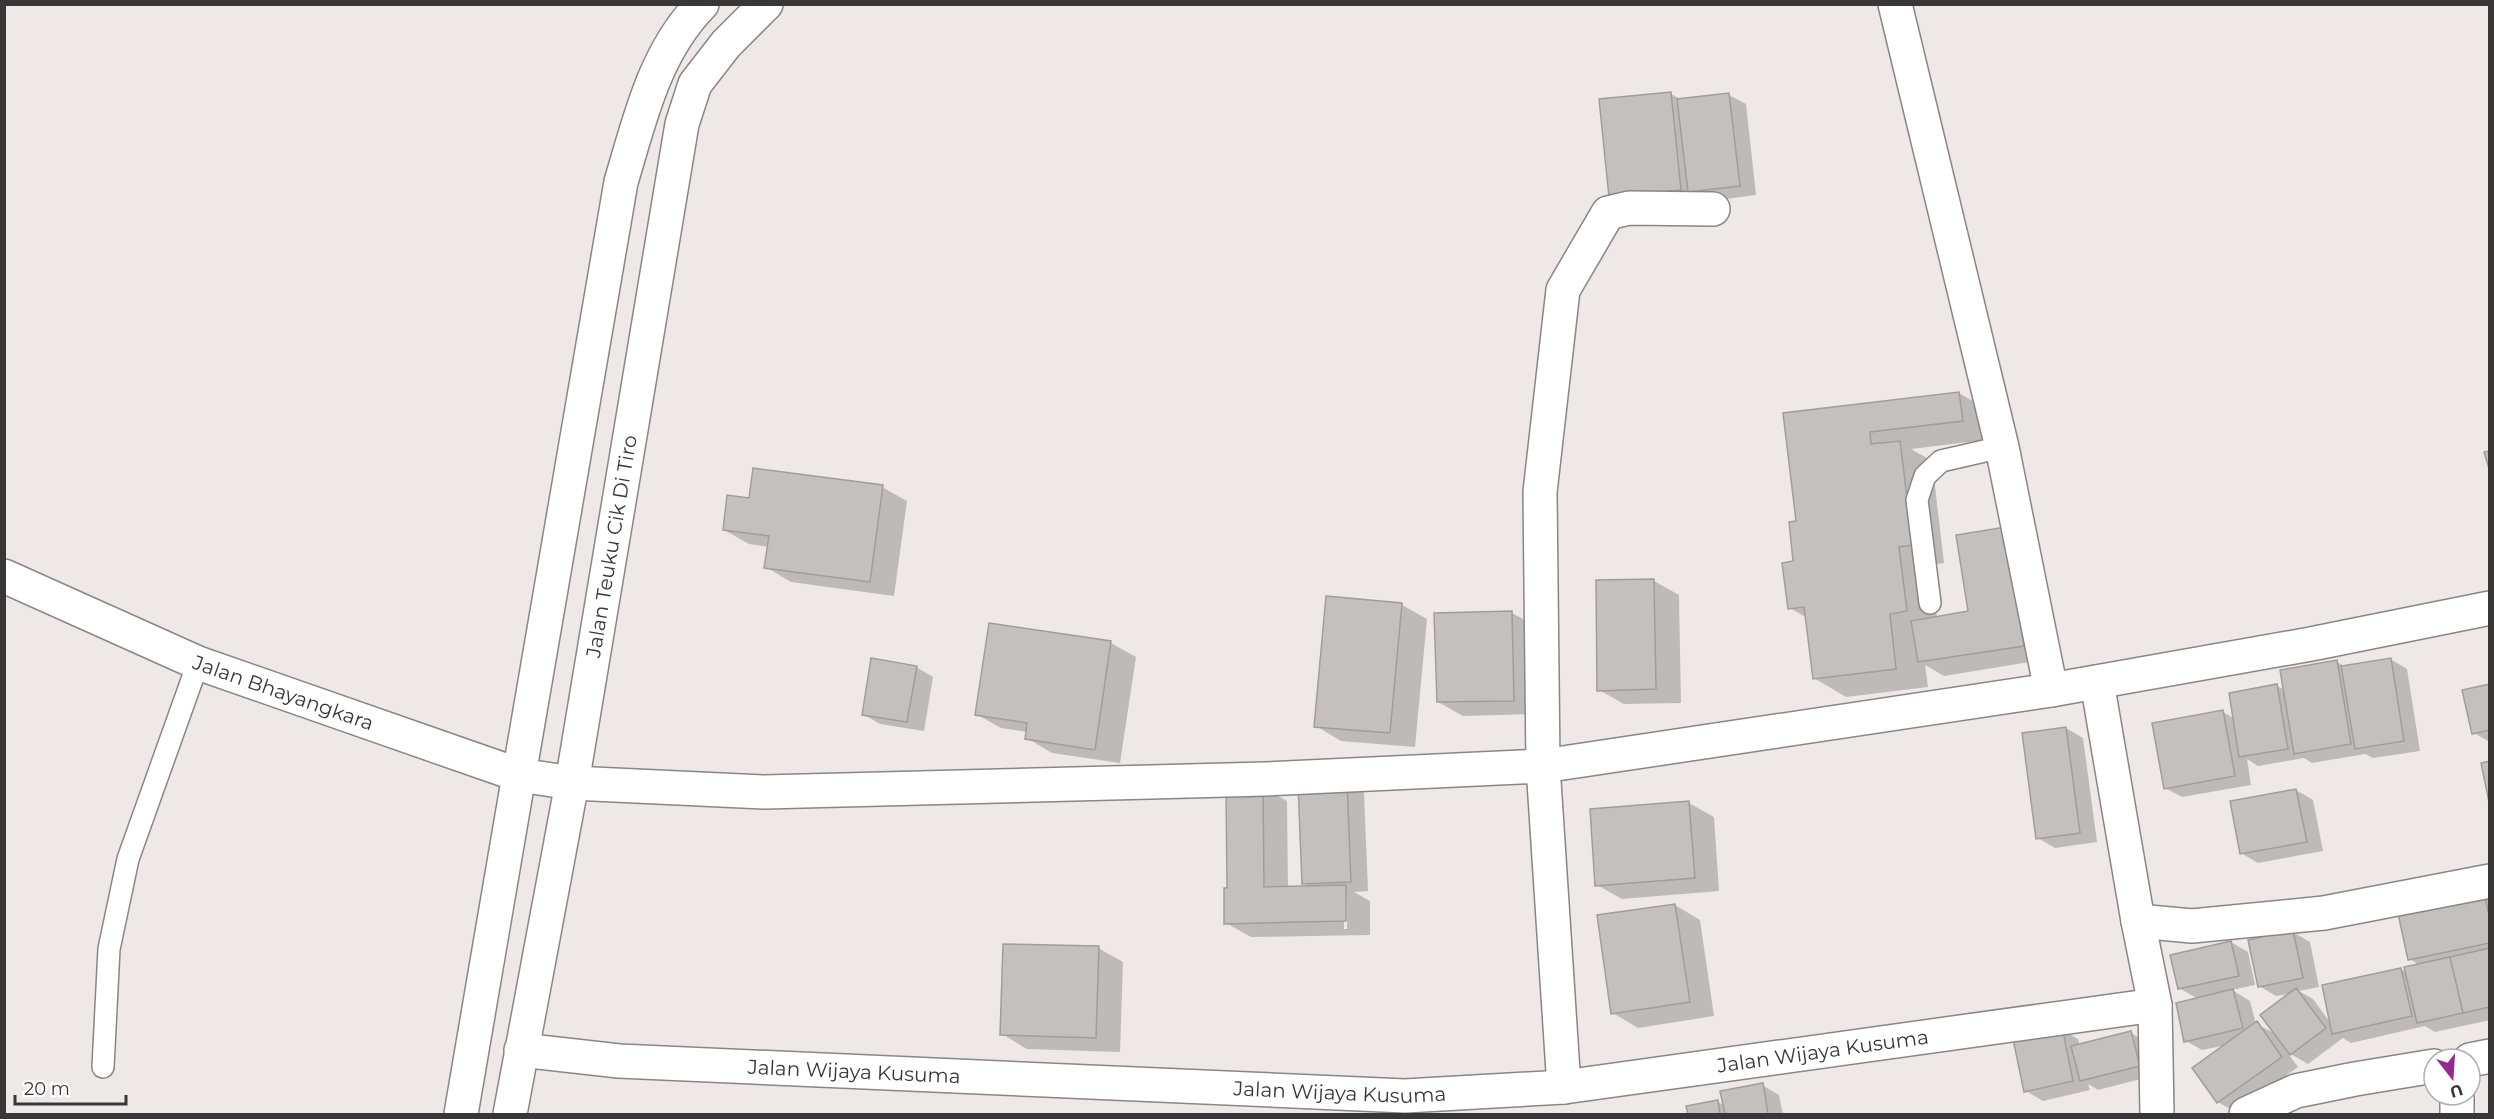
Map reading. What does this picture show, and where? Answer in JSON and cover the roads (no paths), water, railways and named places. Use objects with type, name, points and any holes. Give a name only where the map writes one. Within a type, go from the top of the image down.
[{"type":"street","name":"Jalan Teuku Cik Di Tiro","points":[[510,1114],[572,783],[682,123],[695,84],[726,44],[766,4]]},
{"type":"street","points":[[1895,4],[2002,447],[2051,690]]},
{"type":"street","points":[[461,1114],[621,182],[647,96],[660,64],[695,12],[726,44]]},
{"type":"street","points":[[1564,1087],[1543,766],[1540,492],[1563,290],[1608,213],[1629,208],[1713,209]]},
{"type":"street","name":"Jalan Bhayangkara","points":[[4,576],[198,663],[519,775],[572,783],[764,792],[1265,779],[1543,766],[2051,690],[2311,644],[2490,608]]},
{"type":"street","points":[[2097,682],[2138,921],[2155,1005],[2157,1114]]},
{"type":"street","points":[[2138,921],[2192,926],[2324,913],[2490,881]]},
{"type":"street","name":"Jalan Wijaya Kusuma","points":[[521,1050],[619,1061],[1405,1096],[1564,1087],[2155,1005]]},
{"type":"street","points":[[2246,1114],[2296,1103],[2355,1078],[2422,1068]]},
{"type":"lane","points":[[1930,603],[1917,500],[1925,476],[1941,461],[2002,447]]},
{"type":"lane","points":[[103,1067],[109,949],[128,859],[198,663]]}]
